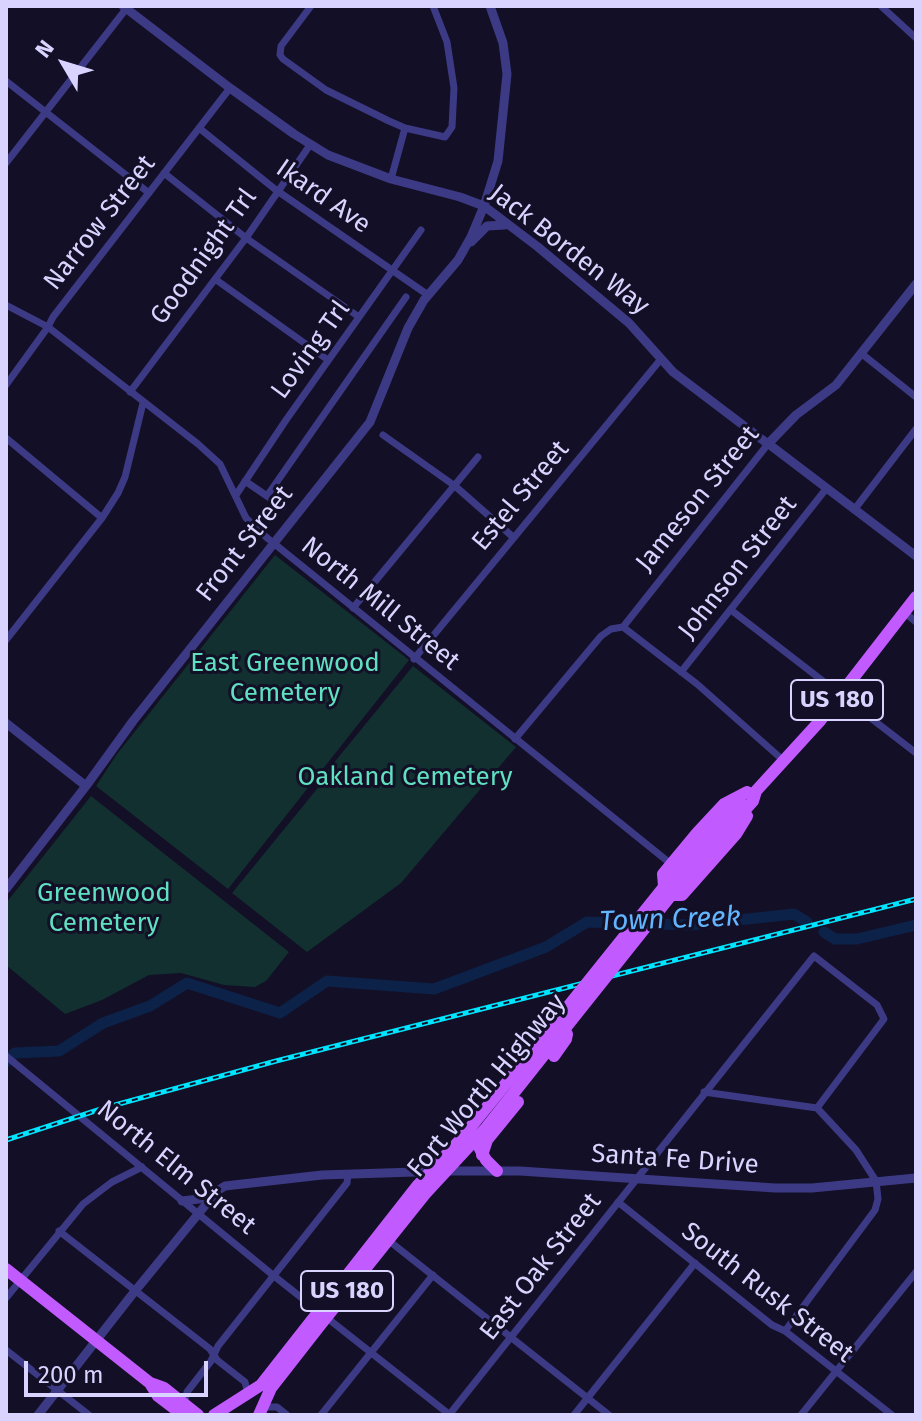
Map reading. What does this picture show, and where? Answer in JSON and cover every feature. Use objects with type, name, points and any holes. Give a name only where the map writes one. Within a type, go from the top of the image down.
[{"type":"main road","name":"Fort Worth Highway","points":[[384,1237],[486,1128],[683,865],[784,761],[842,694],[916,597]]},
{"type":"main road","points":[[683,865],[663,874],[662,882],[678,896],[686,891],[736,834],[752,795]]},
{"type":"main road","points":[[461,1139],[471,1115],[543,1025],[546,1022],[554,1023],[564,1031],[566,1039],[487,1140],[482,1155]]},
{"type":"main road","name":"Fort Worth Highway","points":[[259,1413],[271,1388],[431,1171],[551,1038]]},
{"type":"main road","points":[[486,1128],[480,1146],[482,1155],[497,1171]]},
{"type":"main road","points":[[6,1269],[150,1383],[164,1388],[179,1412],[198,1415]]},
{"type":"main road","name":"Fort Worth Highway","points":[[248,1394],[261,1385],[323,1315]]},
{"type":"main road","name":"US 180","points":[[214,1415],[248,1394]]},
{"type":"main road","points":[[236,1401],[246,1403],[259,1413]]},
{"type":"street","points":[[311,6],[281,46],[283,59],[326,90],[405,128],[445,137],[452,127],[454,88],[450,55],[433,6]]},
{"type":"street","name":"Front Street","points":[[6,889],[133,721],[370,422],[408,328],[428,295],[458,260],[465,246],[484,206],[498,161],[507,74],[503,43],[490,6]]},
{"type":"street","points":[[881,6],[916,38]]},
{"type":"street","points":[[6,163],[47,113],[124,7]]},
{"type":"street","name":"Jack Borden Way","points":[[124,7],[310,145],[347,164],[484,206],[629,323],[679,377],[916,556]]},
{"type":"street","points":[[6,81],[149,193]]},
{"type":"street","name":"Narrow Street","points":[[6,385],[53,317],[230,88]]},
{"type":"street","name":"Ikard Ave","points":[[199,128],[276,190],[428,295]]},
{"type":"street","points":[[391,179],[405,128]]},
{"type":"street","name":"Goodnight Trl","points":[[130,392],[246,238],[276,190],[310,145]]},
{"type":"street","points":[[164,173],[246,238],[359,317]]},
{"type":"street","points":[[465,246],[487,226],[509,225]]},
{"type":"street","name":"Loving Trl","points":[[236,495],[421,230]]},
{"type":"street","points":[[215,279],[328,360]]},
{"type":"street","name":"Jameson Street","points":[[515,739],[601,636],[611,629],[623,627],[768,444],[796,415],[836,385],[916,284]]},
{"type":"street","points":[[267,496],[406,297]]},
{"type":"street","name":"North Mill Street","points":[[6,305],[48,327],[198,444],[220,464],[246,518],[273,543],[515,739],[683,865]]},
{"type":"street","points":[[862,354],[916,397]]},
{"type":"street","name":"Estel Street","points":[[414,659],[661,359]]},
{"type":"street","points":[[6,640],[102,518],[118,493],[125,477],[143,403]]},
{"type":"street","points":[[854,510],[916,429]]},
{"type":"street","points":[[383,435],[455,486],[513,537]]},
{"type":"street","points":[[6,438],[102,518]]},
{"type":"street","points":[[353,608],[478,457]]},
{"type":"street","points":[[245,481],[283,507]]},
{"type":"street","name":"Johnson Street","points":[[681,672],[826,489]]},
{"type":"street","points":[[731,610],[916,753]]},
{"type":"street","points":[[904,612],[916,622]]},
{"type":"street","points":[[623,627],[748,727],[784,761]]},
{"type":"street","points":[[6,723],[86,786]]},
{"type":"street","name":"East Oak Street","points":[[450,1415],[814,956],[877,1005],[884,1019],[817,1108]]},
{"type":"street","name":"North Elm Street","points":[[6,1056],[274,1276],[450,1415]]},
{"type":"street","points":[[704,1092],[817,1108],[856,1150],[876,1181],[878,1199],[875,1210],[785,1331]]},
{"type":"street","points":[[6,1298],[83,1204],[142,1167]]},
{"type":"street","name":"Santa Fe Drive","points":[[182,1201],[199,1199],[225,1186],[243,1183],[431,1171],[497,1171],[775,1188],[812,1188],[916,1178]]},
{"type":"street","points":[[179,1412],[187,1392],[218,1346],[347,1183],[348,1174]]},
{"type":"street","points":[[38,1415],[217,1191]]},
{"type":"street","name":"South Rusk Street","points":[[618,1202],[772,1325],[785,1331],[892,1415]]},
{"type":"street","points":[[59,1231],[210,1349],[245,1382],[248,1394]]},
{"type":"street","points":[[384,1237],[609,1415]]},
{"type":"street","points":[[574,1415],[695,1263]]},
{"type":"street","points":[[801,1415],[916,1272]]},
{"type":"street","points":[[321,1415],[433,1275]]},
{"type":"street","points":[[6,1350],[89,1415]]},
{"type":"street","points":[[259,1413],[277,1407],[287,1415]]},
{"type":"green space","name":"East Greenwood Cemetery","points":[[275,555],[409,660],[228,889],[96,786],[117,754]]},
{"type":"green space","name":"Oakland Cemetery","points":[[413,666],[516,747],[401,883],[307,952],[232,893]]},
{"type":"green space","name":"Greenwood Cemetery","points":[[91,796],[289,952],[266,981],[255,987],[224,985],[181,973],[149,975],[102,1000],[65,1014],[6,965],[6,903]]},
{"type":"waterway","name":"Town Creek","points":[[6,1062],[15,1053],[59,1051],[103,1023],[150,1006],[187,983],[280,1013],[327,981],[434,989],[546,947],[587,922],[691,925],[794,914],[807,922]]},
{"type":"waterway","name":"Town Creek","points":[[824,932],[835,939],[857,939],[916,925]]},
{"type":"railway","points":[[6,1140],[104,1108],[276,1061],[916,899]]}]
